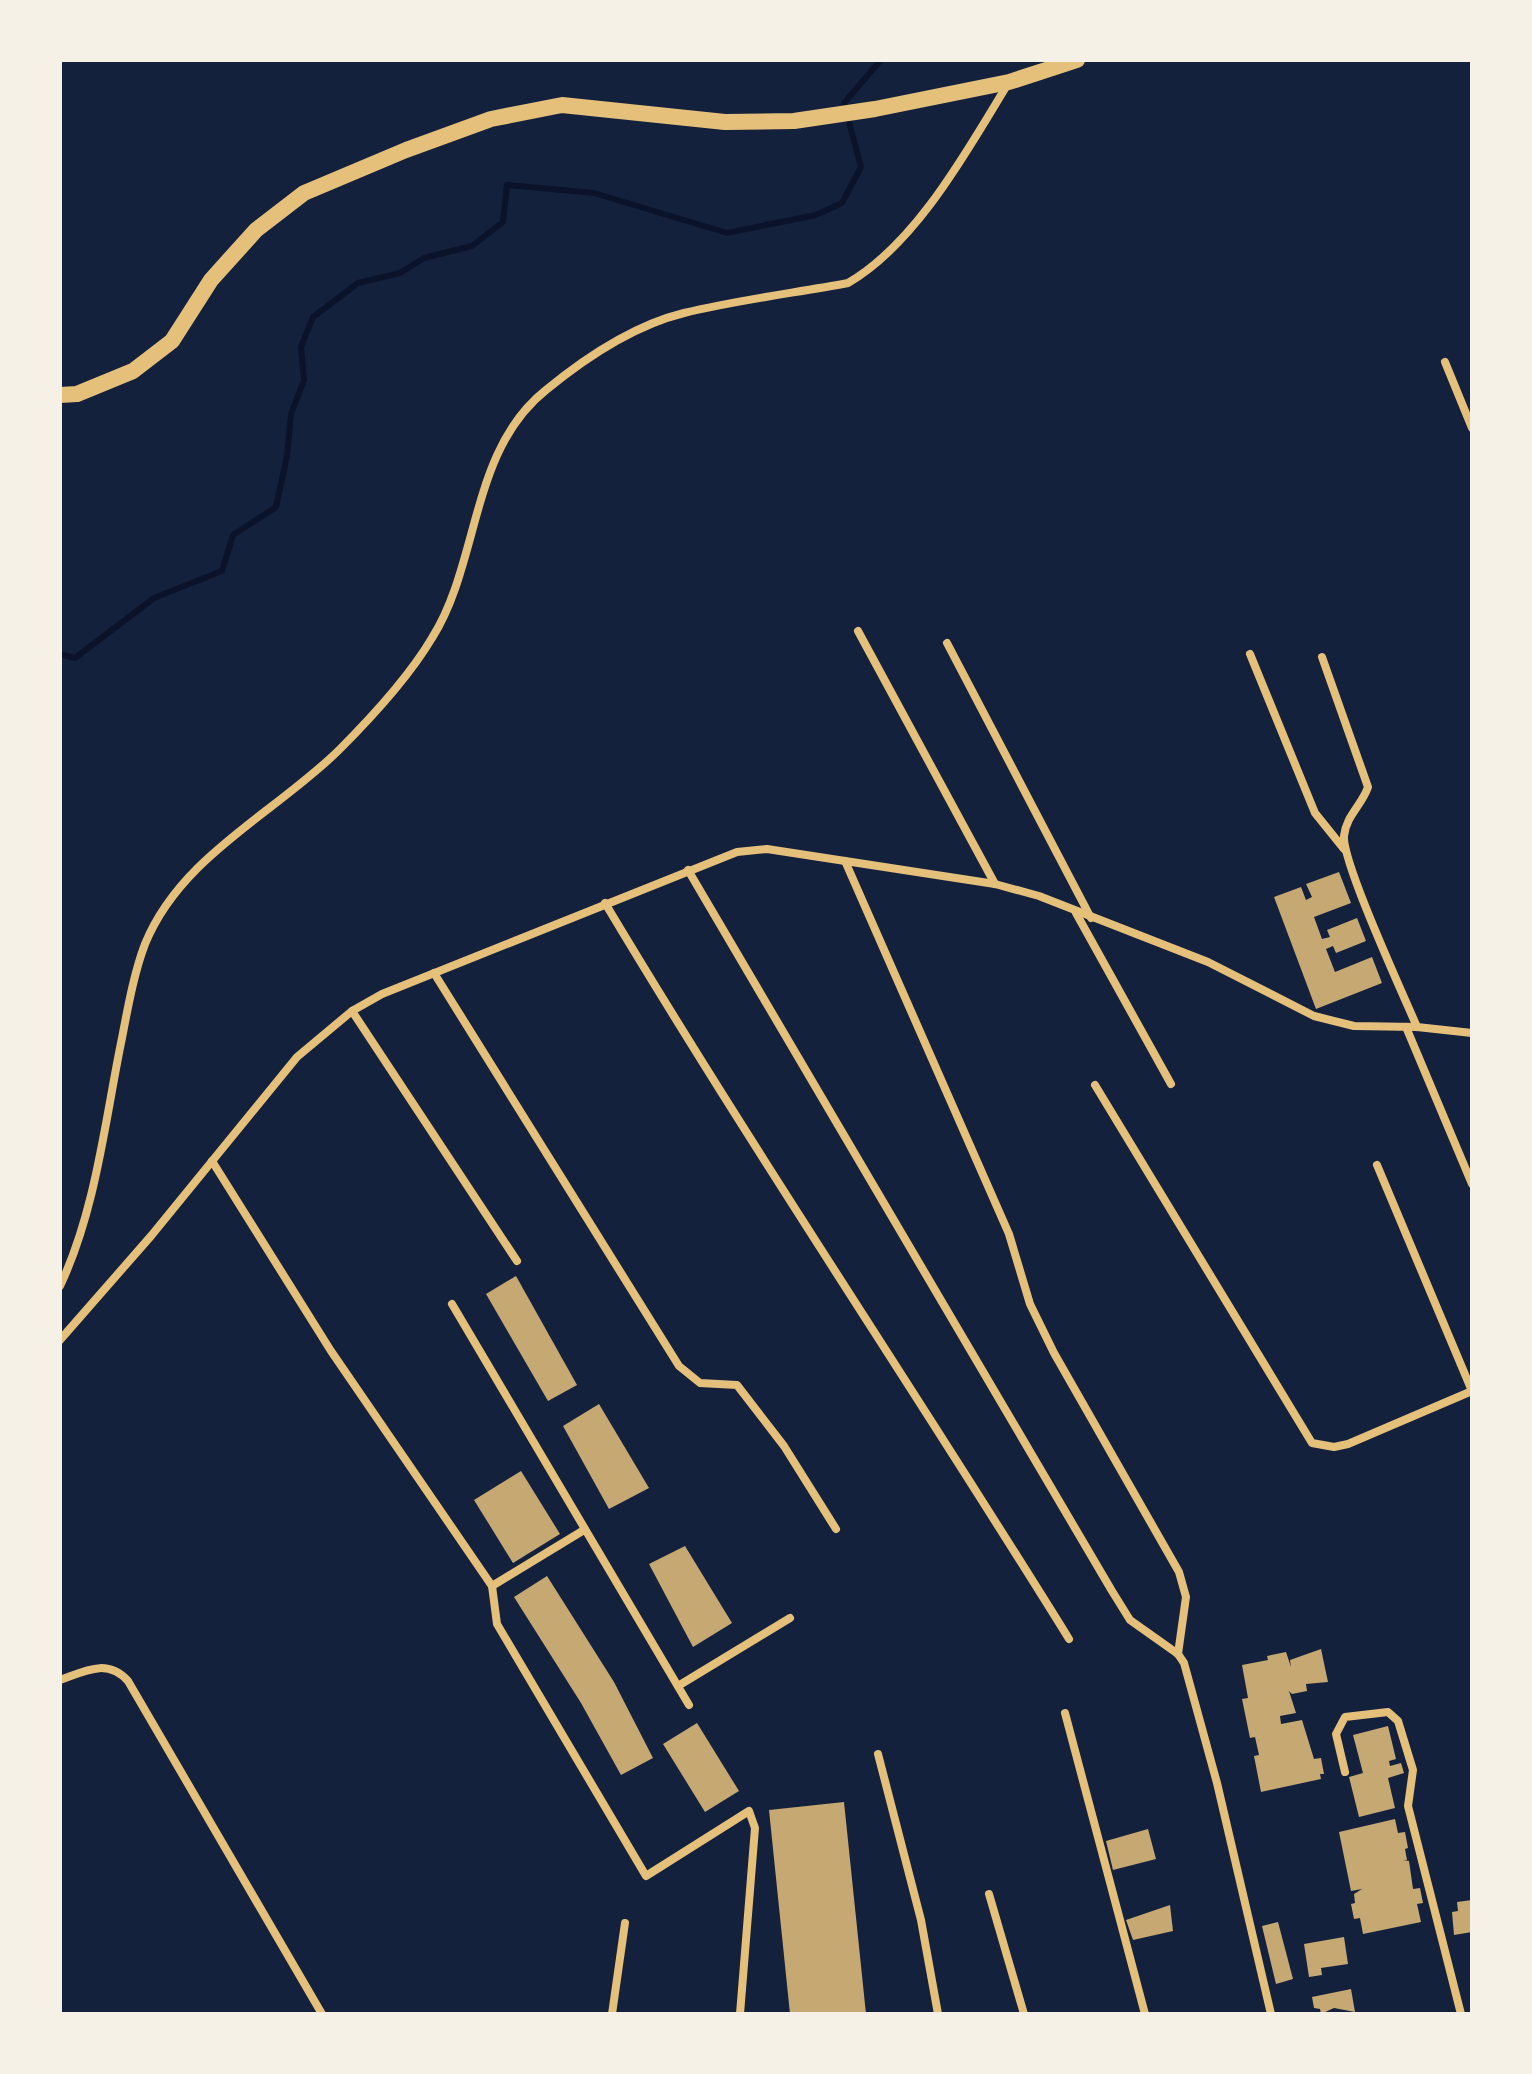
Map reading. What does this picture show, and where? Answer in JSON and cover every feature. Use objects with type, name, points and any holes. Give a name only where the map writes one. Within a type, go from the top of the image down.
[{"type":"main road","points":[[60,395],[77,394],[133,371],[172,341],[220,270],[256,230],[304,193],[406,150],[491,119],[562,105],[725,122],[794,121],[1009,82],[1076,60]]},
{"type":"street","points":[[60,1286],[88,1206],[127,1013],[144,946],[165,903],[200,864],[339,750],[431,640],[453,599],[481,500],[506,435],[543,392],[644,327],[683,313],[848,283],[868,271],[890,253],[922,212],[971,145],[1009,82]]},
{"type":"street","points":[[1445,362],[1472,428]]},
{"type":"street","points":[[858,631],[995,884]]},
{"type":"street","points":[[947,643],[1091,918]]},
{"type":"street","points":[[1250,654],[1315,813],[1334,841],[1344,849],[1417,1027]]},
{"type":"street","points":[[1322,657],[1368,787],[1364,800],[1351,814],[1344,849]]},
{"type":"street","points":[[60,1340],[297,1057],[352,1011],[434,973],[737,852],[767,849],[995,884],[1208,962],[1314,1016],[1354,1026],[1417,1027],[1472,1033]]},
{"type":"street","points":[[845,861],[1009,1234],[1030,1304],[1054,1353],[1179,1572],[1186,1597],[1178,1654]]},
{"type":"street","points":[[688,870],[1130,1620],[1178,1654],[1191,1681],[1271,2014]]},
{"type":"street","points":[[605,903],[718,1092],[933,1421],[1069,1639]]},
{"type":"street","points":[[1075,912],[1171,1084]]},
{"type":"street","points":[[434,973],[679,1366],[700,1383],[728,1383],[743,1391],[784,1446],[836,1529]]},
{"type":"street","points":[[352,1011],[517,1261]]},
{"type":"street","points":[[1406,1027],[1472,1184]]},
{"type":"street","points":[[1095,1085],[1312,1443],[1334,1447],[1348,1444],[1472,1391],[1377,1165]]},
{"type":"street","points":[[212,1161],[331,1351],[492,1586],[497,1624],[646,1876],[749,1811],[755,1828],[740,2014]]},
{"type":"street","points":[[452,1304],[689,1705]]},
{"type":"street","points":[[492,1586],[584,1530]]},
{"type":"street","points":[[678,1686],[790,1618]]},
{"type":"street","points":[[60,1680],[106,1666],[118,1670],[128,1681],[322,2014]]},
{"type":"street","points":[[1345,1772],[1336,1734],[1345,1717],[1388,1712],[1398,1721],[1413,1770],[1408,1806],[1461,2014]]},
{"type":"street","points":[[1065,1713],[1145,2014]]},
{"type":"street","points":[[878,1754],[921,1920],[938,2014]]},
{"type":"street","points":[[989,1894],[1024,2014]]},
{"type":"street","points":[[612,2014],[625,1923]]},
{"type":"building","points":[[1339,872],[1351,903],[1314,917],[1322,939],[1330,937],[1327,930],[1357,918],[1366,941],[1336,953],[1333,946],[1326,949],[1335,972],[1372,957],[1382,983],[1316,1009],[1274,897],[1301,887],[1306,900],[1312,897],[1306,884]]},
{"type":"building","points":[[516,1276],[577,1385],[548,1401],[486,1294]]},
{"type":"building","points":[[599,1404],[649,1488],[609,1509],[563,1426]]},
{"type":"building","points":[[521,1471],[560,1534],[513,1563],[474,1500]]},
{"type":"building","points":[[685,1546],[732,1623],[693,1647],[649,1564]]},
{"type":"building","points":[[547,1576],[614,1682],[653,1758],[621,1775],[581,1703],[514,1597]]},
{"type":"building","points":[[1321,1649],[1328,1682],[1306,1684],[1307,1691],[1292,1694],[1289,1691],[1296,1713],[1280,1716],[1281,1724],[1302,1720],[1314,1759],[1321,1758],[1324,1774],[1320,1774],[1321,1779],[1261,1792],[1254,1756],[1259,1755],[1255,1737],[1250,1738],[1242,1699],[1248,1698],[1242,1665],[1268,1660],[1267,1656],[1286,1652],[1291,1667],[1290,1660]]},
{"type":"building","points":[[697,1723],[739,1791],[705,1812],[663,1744]]},
{"type":"building","points":[[1388,1726],[1396,1759],[1389,1761],[1390,1766],[1401,1763],[1404,1773],[1388,1778],[1395,1808],[1359,1817],[1349,1777],[1363,1773],[1353,1735]]},
{"type":"building","points":[[844,1802],[866,2014],[790,2014],[769,1810]]},
{"type":"building","points":[[1395,1819],[1398,1833],[1405,1832],[1408,1848],[1405,1849],[1407,1860],[1403,1860],[1409,1861],[1413,1889],[1420,1888],[1423,1903],[1417,1904],[1421,1922],[1363,1934],[1360,1918],[1354,1919],[1351,1904],[1355,1903],[1354,1894],[1362,1889],[1351,1891],[1339,1832]]},
{"type":"building","points":[[1148,1829],[1156,1859],[1113,1870],[1106,1841]]},
{"type":"building","points":[[1472,1900],[1472,1932],[1454,1935],[1452,1912],[1458,1911],[1457,1902]]},
{"type":"building","points":[[1170,1905],[1173,1931],[1133,1940],[1126,1920]]},
{"type":"building","points":[[1278,1922],[1293,1979],[1276,1984],[1262,1926]]},
{"type":"building","points":[[1344,1937],[1348,1964],[1321,1968],[1322,1975],[1309,1977],[1304,1944]]},
{"type":"building","points":[[1351,1989],[1355,2012],[1334,2008],[1321,2014],[1320,2009],[1314,2008],[1312,1997]]},
{"type":"waterway","points":[[60,654],[75,658],[154,598],[222,571],[233,535],[276,507],[287,456],[291,414],[304,380],[301,347],[313,317],[358,283],[400,273],[424,258],[472,246],[503,222],[507,185],[594,193],[727,233],[816,215],[842,203],[861,167],[844,103],[880,61],[877,60]]}]
